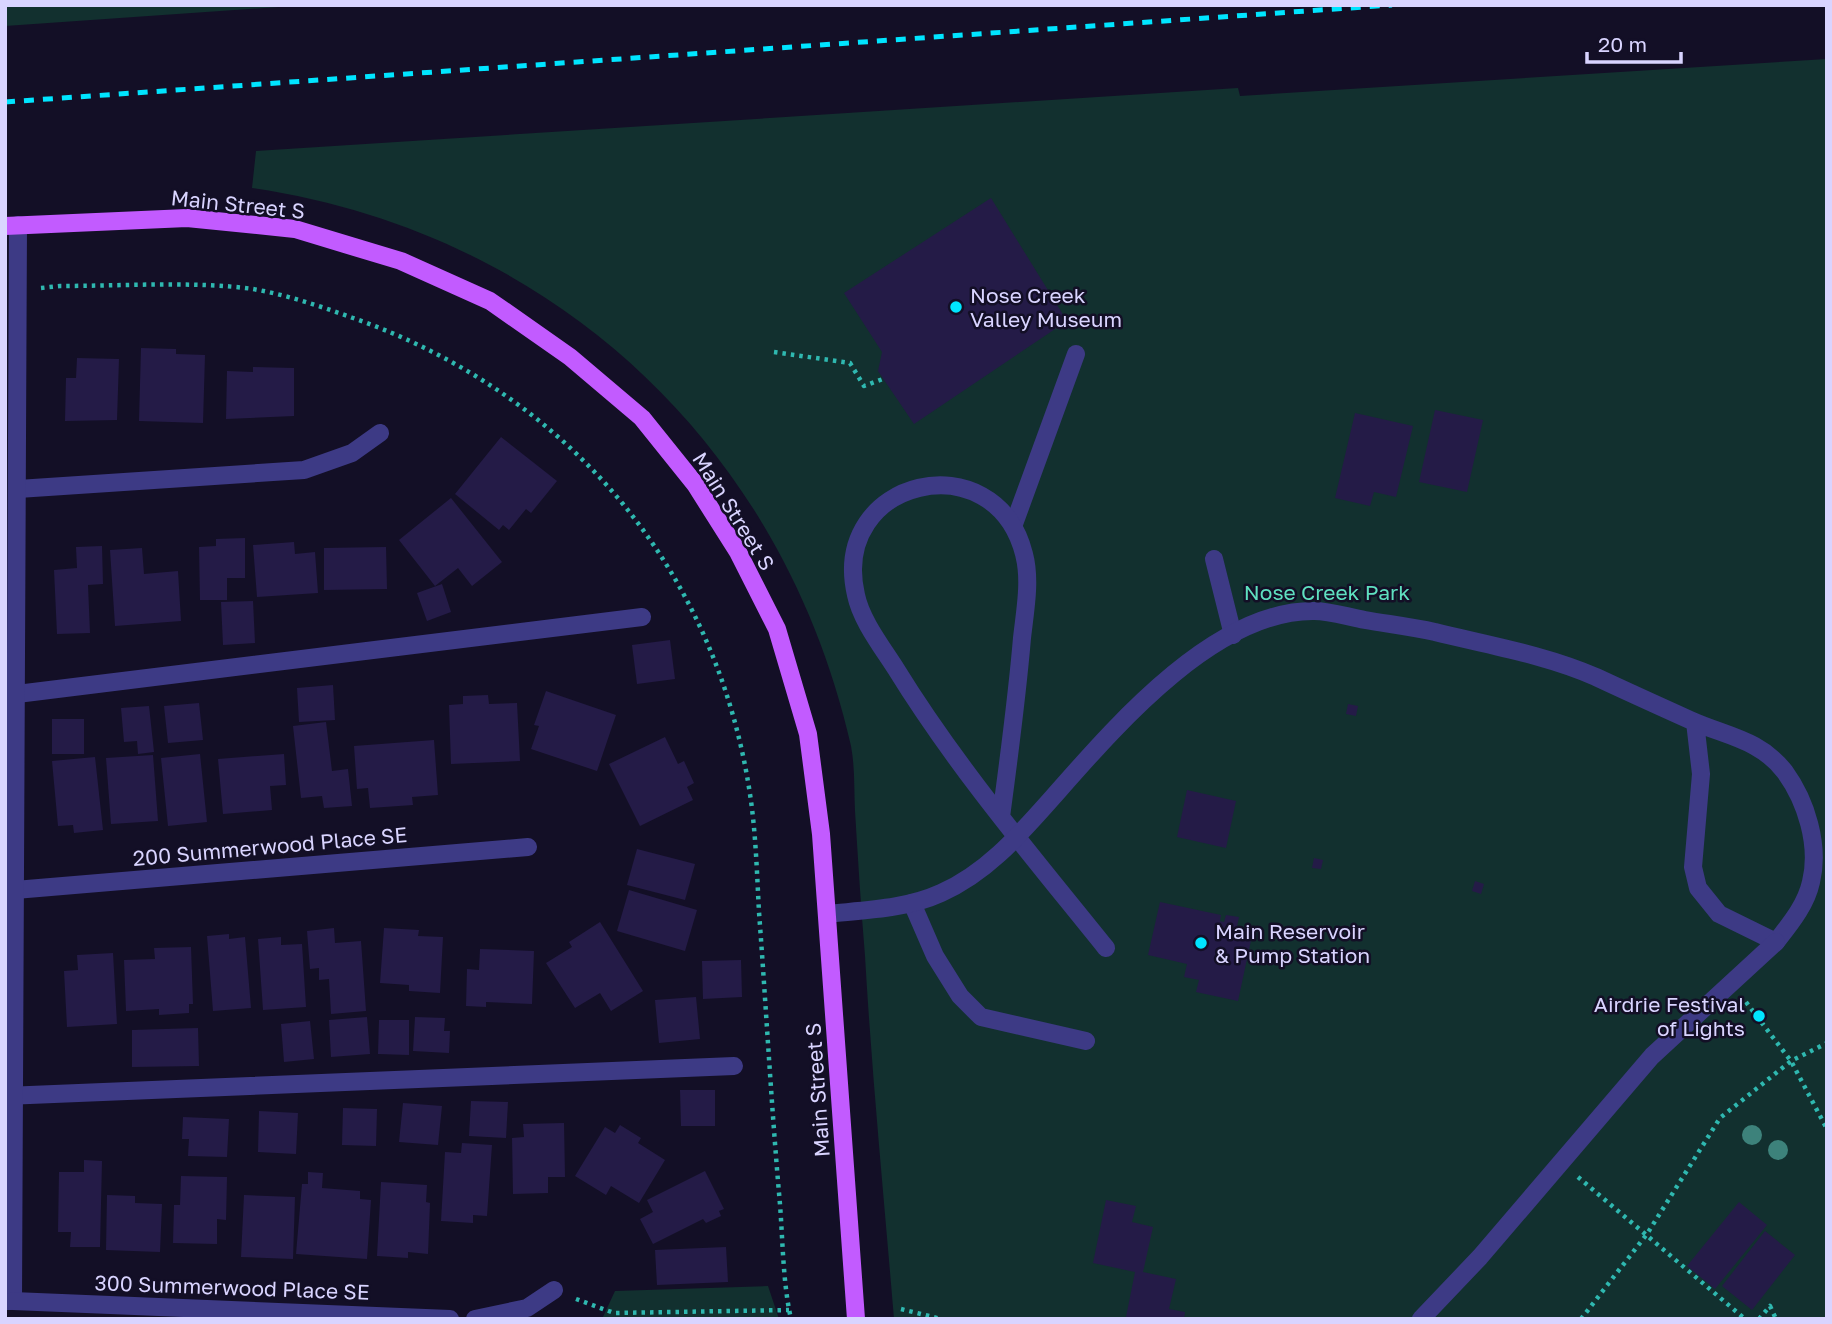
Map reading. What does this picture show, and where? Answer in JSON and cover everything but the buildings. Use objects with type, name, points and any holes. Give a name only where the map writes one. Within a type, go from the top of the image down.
[{"type":"main road","name":"Main Street S","points":[[12,225],[187,218],[295,229],[401,261],[490,302],[580,366],[642,418],[695,484],[738,552],[777,629],[807,734],[821,834],[856,1319]]},
{"type":"street","points":[[9,1301],[18,489],[12,225]]},
{"type":"street","points":[[1014,524],[1076,354]]},
{"type":"street","points":[[18,489],[304,470],[352,453],[380,433]]},
{"type":"street","points":[[1001,817],[1016,712],[1027,587],[1025,555],[1014,524],[990,500],[954,485],[918,485],[891,497],[870,516],[859,538],[852,567],[856,597],[874,633],[934,731],[1017,838],[1106,948]]},
{"type":"street","points":[[1214,559],[1233,635]]},
{"type":"street","points":[[827,914],[912,903],[943,892],[987,865],[1017,838],[1123,716],[1180,668],[1233,635],[1267,618],[1314,611],[1412,627],[1580,670],[1695,722],[1739,736],[1764,750],[1796,787],[1811,831],[1811,882],[1794,919],[1776,942],[1733,985],[1652,1056],[1480,1257],[1421,1319]]},
{"type":"street","points":[[17,694],[642,617]]},
{"type":"street","points":[[1695,722],[1701,774],[1693,867],[1698,888],[1719,914],[1776,942]]},
{"type":"street","name":"200 Summerwood Place SE","points":[[15,890],[527,847]]},
{"type":"street","points":[[912,903],[960,996],[981,1017],[1086,1041]]},
{"type":"street","points":[[10,1096],[734,1066]]},
{"type":"street","points":[[475,1319],[527,1308],[554,1290]]},
{"type":"street","name":"300 Summerwood Place SE","points":[[9,1301],[450,1319]]},
{"type":"path","points":[[60,286],[251,289],[308,302],[390,331],[467,369],[530,411],[592,466],[645,531],[696,616],[727,691],[744,760],[756,844],[774,1135],[791,1319]]},
{"type":"path","points":[[774,352],[850,363],[864,386],[883,379]]},
{"type":"path","points":[[1733,985],[1791,1060],[1827,1129]]},
{"type":"path","points":[[1581,1319],[1647,1234],[1720,1118],[1791,1060],[1827,1044]]},
{"type":"path","points":[[1562,1163],[1745,1319]]},
{"type":"path","points":[[554,1290],[614,1313],[789,1310]]},
{"type":"path","points":[[1759,1319],[1770,1306],[1776,1319]]},
{"type":"path","points":[[901,1309],[941,1319]]},
{"type":"path","points":[[610,1319],[614,1313]]},
{"type":"green space","points":[[5,5],[307,5],[5,26]]},
{"type":"green space","name":"Nose Creek Park","points":[[1827,59],[1827,1319],[894,1319],[871,1047],[851,746],[818,638],[771,539],[712,450],[640,372],[557,305],[464,252],[362,213],[252,188],[256,151],[1238,88],[1240,96]]},
{"type":"green space","points":[[768,1286],[779,1319],[602,1319],[615,1291]]},
{"type":"railway","points":[[5,102],[1392,5]]},
{"type":"place","name":"Nose Creek Valley Museum","points":[[956,307]]},
{"type":"place","name":"Main Reservoir & Pump Station","points":[[1201,943]]},
{"type":"place","name":"Airdrie Festival of Lights","points":[[1759,1016]]}]
